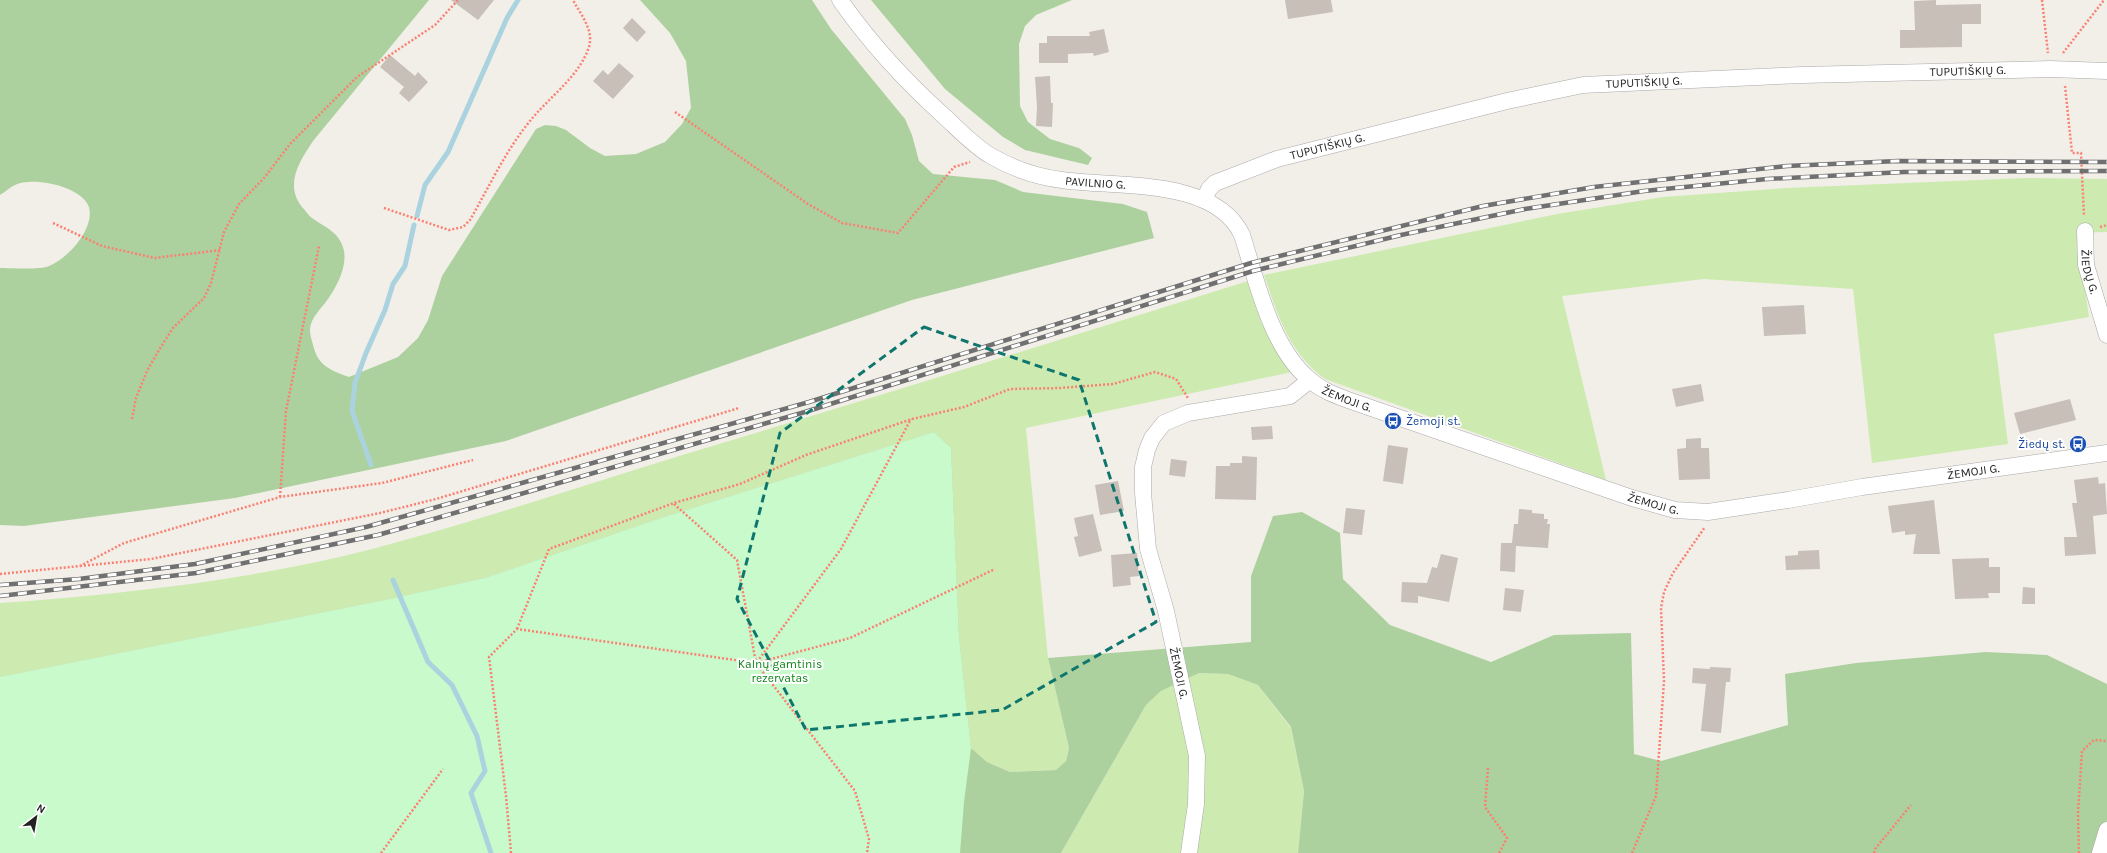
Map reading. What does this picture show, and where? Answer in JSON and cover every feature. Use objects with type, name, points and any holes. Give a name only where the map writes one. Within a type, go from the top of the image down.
[{"type":"street","name":"PAVILNIO G.","points":[[840,0],[884,56],[917,91],[955,127],[990,156],[1033,174],[1062,180],[1164,189],[1188,194],[1204,200],[1225,212],[1236,224],[1276,334],[1295,363],[1310,380]]},
{"type":"street","name":"TUPUTIŠKIŲ G.","points":[[1204,200],[1209,189],[1219,181],[1278,159],[1499,102],[1583,85],[1802,75],[2056,69],[2107,70]]},
{"type":"street","name":"ŽIEDŲ G.","points":[[2085,231],[2086,264],[2107,335]]},
{"type":"street","name":"ŽEMOJI G.","points":[[1188,853],[1196,804],[1197,756],[1166,611],[1148,549],[1143,493],[1143,467],[1147,450],[1152,438],[1164,423],[1188,413],[1290,396],[1310,380],[1327,391],[1348,400],[1632,498],[1675,510],[1708,512],[1862,487],[2107,453]]},
{"type":"path","points":[[132,419],[136,398],[147,371],[173,328],[204,298],[211,283],[224,232],[239,204],[264,178],[290,144],[357,77],[434,25],[458,0]]},
{"type":"path","points":[[384,208],[449,230],[463,227],[470,220],[516,140],[529,121],[582,62],[589,46],[590,31],[573,0]]},
{"type":"path","points":[[2042,0],[2072,153],[2081,153],[2081,184],[2085,231]]},
{"type":"path","points":[[2056,69],[2104,0]]},
{"type":"path","points":[[675,112],[795,195],[842,224],[898,233],[954,167],[990,156]]},
{"type":"path","points":[[52,223],[102,246],[156,258],[220,250]]},
{"type":"path","points":[[280,497],[286,411],[319,246]]},
{"type":"path","points":[[511,853],[506,796],[489,657],[517,629],[550,549],[674,503],[740,484],[806,455],[912,419],[964,407],[1010,389],[1060,388],[1113,384],[1155,372],[1176,379],[1197,412]]},
{"type":"path","points":[[0,574],[151,559],[380,513],[436,499],[739,408]]},
{"type":"path","points":[[756,663],[841,549],[912,419]]},
{"type":"path","points":[[80,566],[124,543],[280,497],[382,483],[473,460]]},
{"type":"path","points":[[674,503],[737,560],[756,663],[855,791],[869,839],[867,853]]},
{"type":"path","points":[[1632,853],[1656,796],[1664,681],[1661,608],[1664,592],[1673,573],[1703,532],[1708,520],[1708,512]]},
{"type":"path","points":[[517,629],[756,663],[850,638],[995,569]]},
{"type":"path","points":[[2079,853],[2078,813],[2082,751],[2094,740],[2107,742]]},
{"type":"path","points":[[1488,768],[1485,807],[1507,838],[1499,853]]},
{"type":"path","points":[[381,853],[443,769]]},
{"type":"path","points":[[1874,853],[1875,849],[1911,806]]},
{"type":"highlighted area","points":[[924,327],[1079,380],[1156,622],[1002,710],[806,730],[737,599],[780,433]]},
{"type":"green space","points":[[0,0],[429,0],[313,141],[299,165],[294,181],[294,190],[302,207],[312,218],[336,235],[344,251],[345,257],[343,270],[338,282],[326,302],[314,317],[310,330],[315,352],[322,363],[336,372],[349,377],[398,357],[418,338],[428,320],[442,276],[536,129],[545,125],[556,126],[566,130],[590,148],[605,156],[636,154],[665,142],[682,124],[691,108],[686,61],[670,33],[640,0],[812,0],[831,29],[905,119],[912,135],[919,161],[933,174],[995,180],[1023,192],[1123,204],[1147,212],[1154,238],[912,300],[506,441],[235,498],[24,526],[0,525],[0,268],[39,268],[49,266],[56,262],[64,257],[78,242],[88,225],[90,216],[89,207],[85,200],[77,193],[67,188],[44,182],[23,182],[13,186],[0,195]]},
{"type":"green space","points":[[871,0],[1072,0],[1036,15],[1025,26],[1019,44],[1020,106],[1028,122],[1050,139],[1079,148],[1092,158],[1088,165],[1025,150],[1003,137],[945,89]]},
{"type":"green space","points":[[2026,178],[2107,179],[2107,232],[2077,233],[2089,317],[1994,334],[2008,444],[1872,463],[1853,289],[1704,279],[1562,296],[1606,480],[1325,379],[1312,368],[1293,345],[1274,305],[1264,275],[1557,214],[1663,197],[1786,188]]},
{"type":"green space","points":[[1248,281],[1292,372],[1026,428],[1048,658],[1069,748],[1066,761],[1056,770],[1010,772],[987,762],[971,748],[934,432],[658,519],[485,578],[390,599],[0,677],[0,603],[94,595],[188,584],[280,569],[372,549],[492,515]]},
{"type":"green space","points":[[934,432],[951,448],[959,637],[971,748],[987,762],[1010,772],[1056,770],[1066,761],[1069,748],[1048,658],[1251,642],[1251,576],[1273,516],[1302,512],[1340,533],[1343,579],[1390,625],[1491,662],[1554,635],[1631,633],[1634,754],[1661,761],[1788,725],[1785,674],[1856,663],[1986,652],[2047,655],[2107,684],[2107,820],[2097,853],[1298,853],[1304,791],[1291,727],[1258,685],[1228,674],[1199,673],[1161,691],[1146,705],[1061,853],[0,853],[0,677],[390,599],[485,578],[658,519]]},
{"type":"green space","name":"Kalnų gamtinis rezervatas","points":[[934,432],[951,448],[959,637],[971,748],[964,802],[960,853],[0,853],[0,677],[390,599],[485,578],[658,519]]},
{"type":"green space","points":[[1199,673],[1228,674],[1258,685],[1291,728],[1304,791],[1298,853],[1061,853],[1146,705],[1161,691]]},
{"type":"building","points":[[451,0],[494,0],[478,20]]},
{"type":"building","points":[[1285,0],[1331,0],[1333,12],[1288,19]]},
{"type":"building","points":[[1936,0],[1936,5],[1981,4],[1981,24],[1962,24],[1962,47],[1900,48],[1900,30],[1915,30],[1914,1]]},
{"type":"building","points":[[632,18],[646,32],[637,42],[623,28]]},
{"type":"building","points":[[1104,29],[1109,52],[1094,56],[1093,53],[1068,54],[1068,63],[1039,63],[1039,43],[1047,43],[1047,36],[1090,36],[1089,32]]},
{"type":"building","points":[[390,55],[415,76],[418,72],[428,82],[409,102],[399,93],[404,87],[380,67]]},
{"type":"building","points":[[619,63],[634,76],[613,99],[593,81],[603,70],[608,75]]},
{"type":"building","points":[[1050,76],[1051,103],[1053,103],[1052,127],[1036,126],[1037,107],[1035,77]]},
{"type":"building","points":[[1804,305],[1806,334],[1764,336],[1762,307]]},
{"type":"building","points":[[1701,384],[1704,401],[1676,407],[1672,389]]},
{"type":"building","points":[[2070,399],[2076,420],[2020,434],[2014,413]]},
{"type":"building","points":[[1272,426],[1273,439],[1252,440],[1251,427]]},
{"type":"building","points":[[1701,438],[1701,448],[1709,448],[1710,479],[1679,480],[1677,449],[1686,448],[1686,439]]},
{"type":"building","points":[[1388,445],[1408,448],[1403,484],[1383,481]]},
{"type":"building","points":[[1242,456],[1257,457],[1256,500],[1215,499],[1216,466],[1230,466],[1230,463],[1242,463]]},
{"type":"building","points":[[1171,459],[1187,461],[1185,477],[1169,475]]},
{"type":"building","points":[[2098,477],[2099,484],[2105,483],[2107,514],[2093,516],[2096,554],[2065,556],[2064,537],[2077,537],[2072,503],[2077,503],[2074,480]]},
{"type":"building","points":[[1118,481],[1124,511],[1100,515],[1095,485]]},
{"type":"building","points":[[1934,500],[1940,554],[1913,554],[1916,534],[1905,535],[1905,531],[1892,533],[1888,506]]},
{"type":"building","points":[[1346,508],[1365,510],[1362,535],[1343,533]]},
{"type":"building","points":[[1519,509],[1532,510],[1532,513],[1544,514],[1544,519],[1548,519],[1547,524],[1550,524],[1548,548],[1516,546],[1515,572],[1500,571],[1501,543],[1512,543],[1514,524],[1518,524]]},
{"type":"building","points":[[1093,514],[1102,551],[1079,557],[1074,537],[1078,536],[1074,518]]},
{"type":"building","points":[[1819,550],[1820,569],[1786,570],[1785,556],[1798,555],[1798,551]]},
{"type":"building","points":[[1137,553],[1139,576],[1130,577],[1131,585],[1113,587],[1111,555]]},
{"type":"building","points":[[1441,554],[1458,558],[1449,602],[1418,596],[1418,603],[1401,602],[1402,582],[1427,583],[1432,567],[1437,568]]},
{"type":"building","points":[[1989,558],[1989,567],[2000,567],[2000,593],[1988,593],[1989,598],[1955,599],[1952,559]]},
{"type":"building","points":[[2023,587],[2035,588],[2035,604],[2022,604]]},
{"type":"building","points":[[1505,588],[1524,590],[1521,612],[1503,610]]},
{"type":"building","points":[[1710,667],[1731,668],[1730,682],[1726,682],[1721,733],[1701,731],[1706,684],[1692,683],[1693,668],[1710,669]]},
{"type":"waterway","points":[[417,216],[425,185],[448,152],[507,18],[518,0]]},
{"type":"waterway","points":[[371,465],[352,411],[355,383],[366,353],[385,310],[393,284],[405,266],[414,225]]},
{"type":"waterway","points":[[393,580],[428,662],[452,685],[477,736],[485,771],[471,793],[491,853]]},
{"type":"railway","points":[[0,585],[79,579],[195,564],[366,527],[809,402],[1251,263],[1483,206],[1594,187],[1787,166],[1898,161],[2107,162]]},
{"type":"railway","points":[[0,596],[196,573],[378,535],[805,412],[1253,271],[1401,235],[1525,209],[1644,191],[1767,179],[1904,172],[2107,171]]},
{"type":"place","name":"Žemoji st.","points":[[1393,421]]},
{"type":"place","name":"Žiedų st.","points":[[2078,444]]}]
